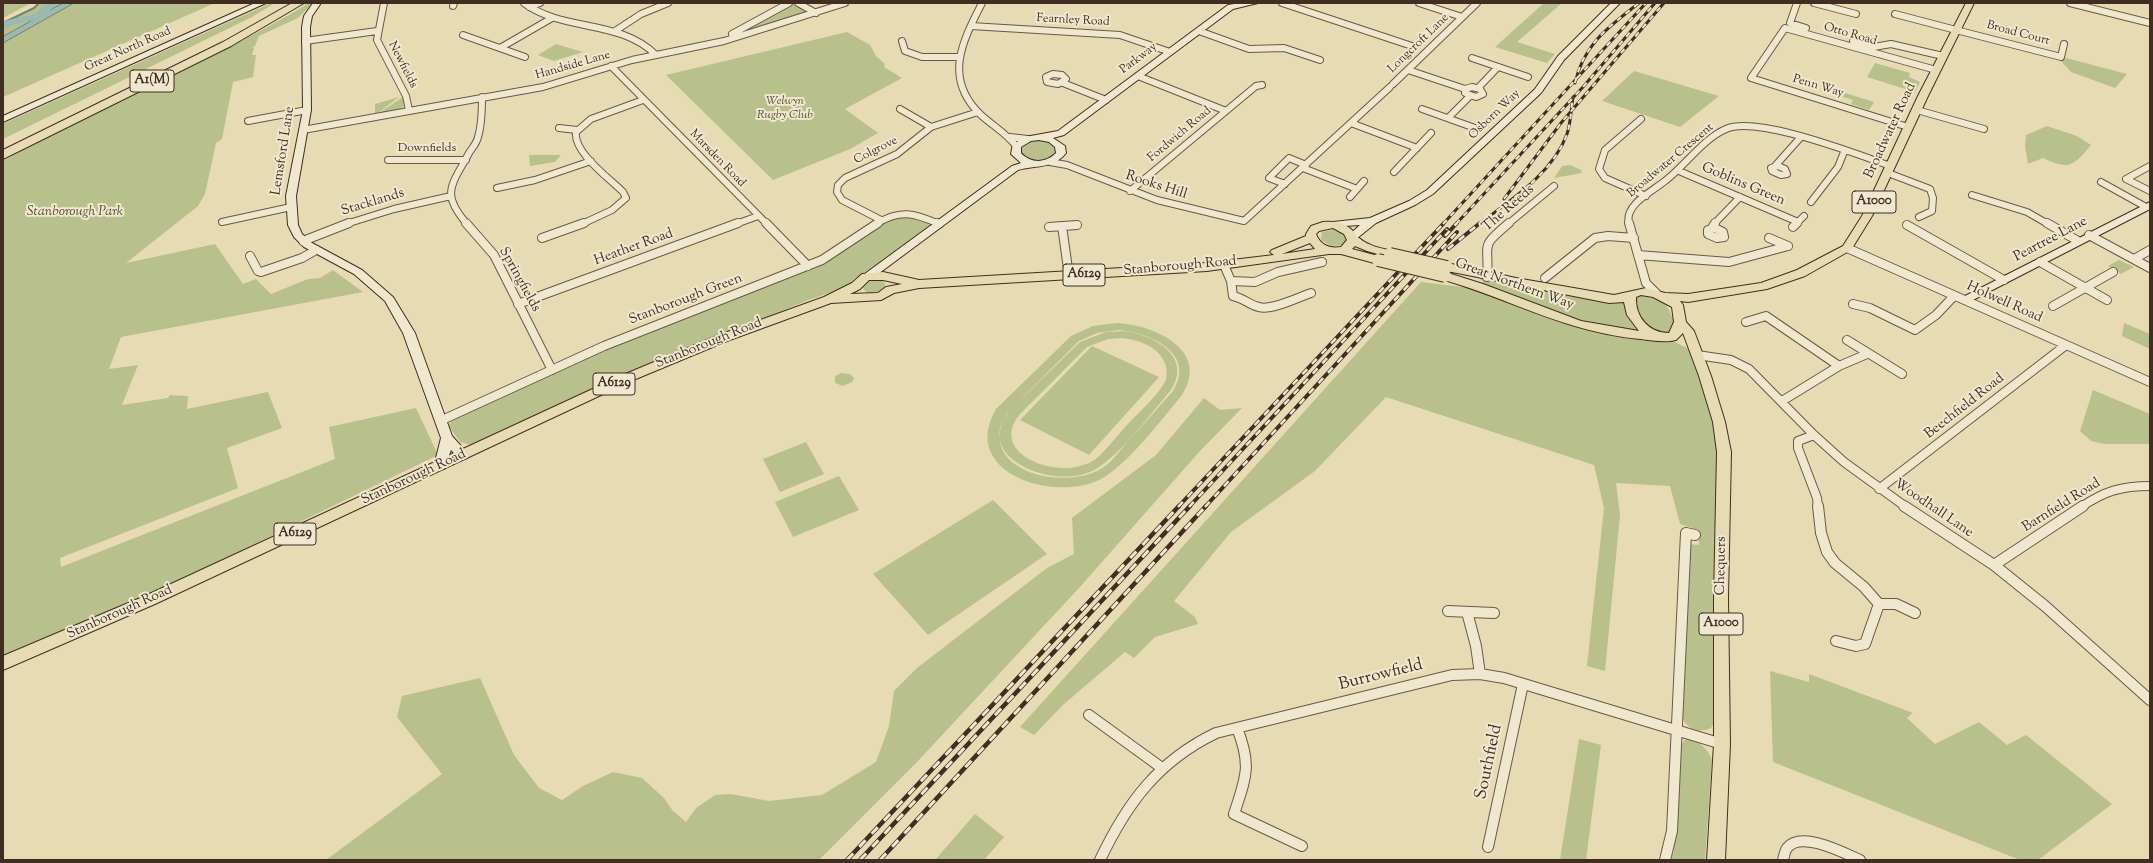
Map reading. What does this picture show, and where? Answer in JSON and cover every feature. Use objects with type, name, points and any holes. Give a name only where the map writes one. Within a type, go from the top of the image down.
[{"type":"highway","name":"A1(M)","points":[[3,145],[213,43],[285,3]]},
{"type":"highway","name":"A1(M)","points":[[3,155],[76,116],[203,56],[299,3]]},
{"type":"main road","name":"Broadwater Road","points":[[1661,295],[1688,298],[1738,291],[1784,280],[1821,264],[1847,248],[1867,216],[1908,127],[1970,3]]},
{"type":"main road","points":[[1353,238],[1350,246],[1341,250],[1329,250],[1317,245],[1311,238],[1311,234],[1316,228],[1333,225],[1344,228],[1353,238],[1371,249],[1446,272],[1487,277],[1609,299],[1639,291]]},
{"type":"main road","name":"Stanborough Road","points":[[3,662],[150,600],[627,378],[730,335],[828,300],[839,301],[859,291],[875,297],[881,296],[890,290],[919,284],[1069,276],[1224,265],[1249,260],[1302,243],[1311,238]]},
{"type":"main road","name":"Stanborough Road","points":[[1249,260],[1263,261],[1329,250]]},
{"type":"main road","name":"Great Northern Way","points":[[1341,250],[1378,260],[1446,272],[1577,324],[1611,332],[1654,336]]},
{"type":"main road","name":"Stanborough Road","points":[[859,291],[861,279],[870,275],[919,284]]},
{"type":"main road","points":[[888,278],[890,282],[890,290]]},
{"type":"main road","points":[[1639,291],[1630,306],[1637,323],[1654,336],[1672,337],[1696,352]]},
{"type":"main road","name":"A1000","points":[[1639,291],[1661,295],[1676,305],[1681,324]]},
{"type":"main road","name":"Broadwater Road","points":[[1676,305],[1688,298]]},
{"type":"main road","points":[[1672,337],[1680,329],[1681,324]]},
{"type":"main road","name":"Chequers","points":[[1681,324],[1688,331],[1696,352],[1719,422],[1724,452],[1721,591],[1722,744],[1716,860]]},
{"type":"street","name":"Great North Road","points":[[3,119],[262,3]]},
{"type":"street","name":"Lemsford Lane","points":[[317,3],[308,16],[305,41],[307,110],[294,170],[291,207],[293,225],[303,241],[316,250],[358,272],[389,299],[409,333],[447,438],[462,455]]},
{"type":"street","name":"Newfields","points":[[384,3],[376,40],[406,96],[409,110]]},
{"type":"street","points":[[524,3],[552,18],[615,31],[632,38],[656,55]]},
{"type":"street","points":[[529,7],[540,3]]},
{"type":"street","points":[[615,31],[641,14],[668,3]]},
{"type":"street","points":[[724,41],[789,3]]},
{"type":"street","points":[[798,3],[816,13]]},
{"type":"street","name":"Handside Lane","points":[[303,130],[542,87],[611,66],[724,41],[845,3]]},
{"type":"street","points":[[982,3],[958,57],[960,82],[967,97],[978,112],[1010,137],[1016,146],[1016,154],[1018,158],[1015,168]]},
{"type":"street","name":"Parkway","points":[[1028,139],[1061,133],[1199,31],[1231,5],[1254,3]]},
{"type":"street","points":[[1282,3],[1415,47]]},
{"type":"street","points":[[1419,3],[1462,17]]},
{"type":"street","name":"Longcroft Lane","points":[[1242,222],[1249,219],[1304,166],[1392,86],[1477,3]]},
{"type":"street","name":"Osborn Way","points":[[1333,225],[1372,220],[1412,203],[1446,179],[1538,91],[1570,48],[1616,3]]},
{"type":"street","points":[[1797,3],[1790,23],[1874,47],[1892,44],[1943,56]]},
{"type":"street","points":[[1814,3],[1856,14]]},
{"type":"street","points":[[2070,3],[2150,23]]},
{"type":"street","points":[[1895,14],[1956,30]]},
{"type":"street","points":[[500,48],[552,18]]},
{"type":"street","name":"Fearnley Road","points":[[971,26],[1120,36],[1170,52]]},
{"type":"street","name":"Otto Road","points":[[1770,51],[1785,28],[1936,70]]},
{"type":"street","name":"Broad Court","points":[[1956,30],[2061,57],[2064,44]]},
{"type":"street","name":"Newfields","points":[[305,41],[377,31]]},
{"type":"street","points":[[1199,31],[1249,49],[1284,48],[1320,60]]},
{"type":"street","points":[[463,35],[525,57]]},
{"type":"street","points":[[902,41],[905,50],[916,56],[958,57]]},
{"type":"street","name":"Penn Way","points":[[1770,51],[1751,78],[1908,127]]},
{"type":"street","points":[[1472,58],[1528,77]]},
{"type":"street","name":"Marsden Road","points":[[611,66],[808,266]]},
{"type":"street","points":[[1478,88],[1498,67]]},
{"type":"street","points":[[1408,70],[1465,89],[1469,87],[1478,88],[1482,91],[1482,96],[1470,96],[1464,92],[1465,89]]},
{"type":"street","name":"Fordwich Road","points":[[1138,76],[1226,111]]},
{"type":"street","points":[[1063,83],[1106,100]]},
{"type":"street","name":"Fordwich Road","points":[[1130,191],[1256,86],[1262,85]]},
{"type":"street","points":[[1448,118],[1470,96]]},
{"type":"street","name":"Springfields","points":[[482,97],[481,127],[472,151],[452,184],[454,210],[494,255],[552,370]]},
{"type":"street","points":[[542,238],[606,213],[624,202],[626,198],[623,192],[591,161],[575,139],[577,130],[594,117],[643,100]]},
{"type":"street","points":[[900,109],[931,127]]},
{"type":"street","points":[[1422,109],[1474,128]]},
{"type":"street","points":[[248,121],[307,110]]},
{"type":"street","points":[[1917,110],[1984,129]]},
{"type":"street","name":"Colgrove","points":[[881,220],[842,200],[837,192],[838,185],[845,178],[897,154],[931,127],[978,112]]},
{"type":"street","points":[[1641,119],[1605,150],[1600,169],[1605,178],[1646,196]]},
{"type":"street","points":[[1351,123],[1417,148]]},
{"type":"street","name":"Broadwater Crescent","points":[[1639,291],[1638,255],[1628,215],[1631,210],[1646,196],[1679,171],[1720,132],[1729,127],[1760,126],[1800,138],[1844,152],[1889,170],[1930,189],[1933,198],[1932,211],[1919,217]]},
{"type":"street","points":[[559,128],[577,130]]},
{"type":"street","points":[[1058,143],[1061,133]]},
{"type":"street","points":[[1394,172],[1431,133]]},
{"type":"street","points":[[1010,137],[1028,139]]},
{"type":"street","points":[[1043,137],[1058,143],[1062,149],[1061,153],[1067,165]]},
{"type":"street","points":[[1775,166],[1800,138]]},
{"type":"street","points":[[1016,146],[1028,139]]},
{"type":"street","points":[[1285,184],[1269,178],[1296,152]]},
{"type":"street","points":[[1810,202],[1838,167],[1844,152]]},
{"type":"street","points":[[870,275],[1015,168],[1032,163],[1050,162],[1058,158],[1061,153]]},
{"type":"street","points":[[1018,158],[1032,163]]},
{"type":"street","points":[[1289,158],[1357,189]]},
{"type":"street","name":"Downfields","points":[[388,160],[466,160]]},
{"type":"street","points":[[497,188],[534,180],[591,161]]},
{"type":"street","name":"Rooks Hill","points":[[1050,162],[1067,165],[1130,191],[1186,208],[1242,222]]},
{"type":"street","points":[[2150,166],[2126,179],[2150,191]]},
{"type":"street","name":"Goblins Green","points":[[1679,171],[1740,197],[1796,224],[1804,216]]},
{"type":"street","points":[[1350,196],[1364,181]]},
{"type":"street","points":[[2101,182],[2148,206]]},
{"type":"street","name":"The Reeds","points":[[1487,277],[1488,264],[1485,253],[1486,245],[1490,238],[1554,186]]},
{"type":"street","points":[[1972,195],[2026,212],[2078,241]]},
{"type":"street","name":"Stacklands","points":[[303,241],[352,221],[391,209],[452,196]]},
{"type":"street","points":[[1712,228],[1711,227],[1740,197]]},
{"type":"street","name":"Peartree Lane","points":[[1965,300],[2148,206]]},
{"type":"street","points":[[222,222],[291,207]]},
{"type":"street","name":"Stanborough Green","points":[[440,421],[604,346],[822,260],[881,220],[893,215],[909,213],[919,215],[938,224]]},
{"type":"street","name":"Heather Road","points":[[518,304],[758,216]]},
{"type":"street","name":"Osborn Way","points":[[1353,238],[1372,220]]},
{"type":"street","points":[[1049,227],[1077,225]]},
{"type":"street","points":[[1907,225],[2004,280]]},
{"type":"street","points":[[1062,226],[1069,276]]},
{"type":"street","points":[[2089,235],[2150,268]]},
{"type":"street","points":[[1545,278],[1598,237],[1608,236],[1634,238]]},
{"type":"street","points":[[1638,255],[1729,262],[1788,246],[1769,238]]},
{"type":"street","name":"Holwell Road","points":[[1847,248],[2150,382]]},
{"type":"street","points":[[250,256],[258,271],[261,272],[302,258],[316,250]]},
{"type":"street","points":[[2134,259],[2150,250]]},
{"type":"street","points":[[888,278],[896,257]]},
{"type":"street","points":[[1231,281],[1255,282],[1278,272],[1322,262]]},
{"type":"street","points":[[2040,262],[2107,300]]},
{"type":"street","points":[[1224,265],[1231,281],[1233,296],[1243,298],[1256,307],[1262,308],[1280,304],[1310,292]]},
{"type":"street","points":[[2053,306],[2113,272]]},
{"type":"street","points":[[1854,304],[1870,308],[1915,330],[1928,323],[1941,312],[1954,296]]},
{"type":"street","points":[[1746,322],[1766,316],[1839,366]]},
{"type":"street","points":[[1847,340],[1867,354],[1902,374]]},
{"type":"street","name":"Beechfield Road","points":[[1880,489],[2066,345]]},
{"type":"street","name":"Woodhall Lane","points":[[1696,352],[1731,360],[1749,369],[1814,435],[1844,462],[1880,489],[1994,565],[2045,606],[2150,700]]},
{"type":"street","points":[[1782,401],[1839,366],[1867,354]]},
{"type":"street","points":[[1814,435],[1798,441],[1798,448],[1817,498],[1820,533],[1827,552],[1835,563],[1864,587],[1879,604],[1896,604],[1915,613]]},
{"type":"street","points":[[440,466],[446,453],[444,444],[447,438]]},
{"type":"street","name":"Barnfield Road","points":[[1994,565],[2100,494],[2130,486],[2150,486]]},
{"type":"street","points":[[1665,860],[1672,831],[1686,533],[1694,535]]},
{"type":"street","points":[[1836,641],[1856,646],[1865,644],[1879,604]]},
{"type":"street","points":[[1448,611],[1494,613]]},
{"type":"street","points":[[1467,612],[1476,646],[1480,674]]},
{"type":"street","name":"Burrowfield","points":[[1100,860],[1121,822],[1162,768],[1199,741],[1216,733],[1452,675],[1480,674],[1523,684],[1722,744]]},
{"type":"street","name":"Southfield","points":[[1488,847],[1523,684]]},
{"type":"street","points":[[1089,715],[1162,768]]},
{"type":"street","points":[[1237,728],[1246,748],[1248,767],[1234,814],[1302,846]]},
{"type":"street","points":[[1782,860],[1783,852],[1787,847],[1802,841],[1819,844],[1860,860]]},
{"type":"green space","points":[[3,3],[31,3],[3,18]]},
{"type":"green space","points":[[39,3],[215,3],[3,97],[3,23],[34,8]]},
{"type":"green space","points":[[271,3],[275,3],[252,17],[3,139],[3,124]]},
{"type":"green space","name":"Stanborough Park","points":[[309,3],[313,3],[298,18],[259,36],[255,46],[252,48],[254,48],[252,55],[256,55],[253,77],[233,82],[222,139],[216,143],[205,194],[198,206],[126,263],[215,244],[243,284],[256,279],[271,294],[308,279],[320,278],[333,270],[363,292],[121,337],[109,369],[138,365],[122,405],[168,398],[170,395],[188,396],[187,409],[268,392],[282,428],[227,448],[238,488],[60,558],[61,567],[335,459],[329,427],[416,408],[438,455],[100,619],[3,660],[3,161],[234,45]]},
{"type":"green space","points":[[790,3],[796,3],[810,11],[732,37]]},
{"type":"green space","points":[[1544,3],[1562,3],[1517,42],[1555,54],[1547,63],[1495,47]]},
{"type":"green space","name":"Welwyn Rugby Club","points":[[847,32],[870,45],[876,56],[885,64],[884,67],[902,78],[845,109],[878,133],[850,149],[773,180],[666,75]]},
{"type":"green space","points":[[556,44],[583,52],[554,61],[538,55]]},
{"type":"green space","points":[[2066,58],[2127,74],[2115,88],[2071,72],[2059,59]]},
{"type":"green space","points":[[1875,63],[1910,73],[1909,77],[1920,82],[1915,92],[1867,77]]},
{"type":"green space","points":[[1634,71],[1719,96],[1680,127],[1602,101]]},
{"type":"green space","points":[[1845,93],[1874,102],[1869,110],[1851,104],[1853,100],[1843,97]]},
{"type":"green space","points":[[399,97],[378,113],[375,114],[375,104]]},
{"type":"green space","points":[[403,97],[405,105],[401,109],[379,113]]},
{"type":"green space","points":[[2047,126],[2077,136],[2091,145],[2080,158],[2070,164],[2059,164],[2043,158],[2028,164],[2025,146],[2026,135]]},
{"type":"green space","points":[[1032,140],[1050,142],[1056,148],[1055,155],[1047,160],[1038,161],[1021,155],[1020,148]]},
{"type":"green space","points":[[529,155],[561,155],[555,162],[530,166]]},
{"type":"green space","points":[[1570,165],[1581,170],[1582,173],[1554,178],[1562,166]]},
{"type":"green space","points":[[901,215],[926,221],[930,226],[885,260],[855,278],[847,287],[811,299],[706,342],[471,445],[460,442],[450,428],[449,424],[456,417],[551,373],[825,261],[881,223]]},
{"type":"green space","points":[[1333,230],[1346,234],[1348,240],[1344,245],[1331,246],[1321,240],[1322,232]]},
{"type":"green space","points":[[2119,260],[2134,267],[2121,274],[2108,266]]},
{"type":"green space","points":[[1476,277],[1560,294],[1624,301],[1632,323],[1641,332],[1593,326],[1481,284],[1483,281]]},
{"type":"green space","points":[[870,279],[881,280],[885,283],[885,288],[877,293],[867,293],[862,287],[864,282]]},
{"type":"green space","points":[[1421,282],[1471,288],[1480,293],[1483,289],[1568,325],[1620,336],[1673,341],[1689,349],[1694,349],[1719,422],[1717,656],[1714,723],[1711,728],[1706,730],[1693,729],[1681,716],[1690,544],[1699,545],[1698,530],[1680,524],[1670,486],[1616,483],[1620,515],[1605,671],[1587,666],[1604,508],[1594,465],[1386,397],[1315,471],[1231,532],[1174,601],[1195,617],[1198,624],[1155,637],[1134,658],[1125,652],[1064,704],[1034,735],[1020,727]]},
{"type":"green space","points":[[1639,296],[1654,296],[1667,306],[1675,325],[1670,332],[1657,332],[1641,323],[1634,300]]},
{"type":"green space","points":[[1117,323],[1132,325],[1161,335],[1174,343],[1184,353],[1189,365],[1189,379],[1182,395],[1132,454],[1121,465],[1099,480],[1080,486],[1058,487],[1036,484],[1016,477],[1000,465],[990,450],[988,431],[996,409],[1071,336],[1093,326]],"holes":[[[1118,330],[1143,335],[1166,347],[1174,356],[1179,366],[1179,378],[1173,391],[1115,457],[1101,469],[1084,475],[1064,478],[1045,476],[1026,471],[1011,461],[1002,449],[1000,432],[1007,413],[1079,341],[1097,333]]]},
{"type":"green space","points":[[2124,323],[2150,334],[2150,349],[2122,336]]},
{"type":"green space","points":[[1124,331],[1136,333],[1158,342],[1167,349],[1174,357],[1177,367],[1177,378],[1171,390],[1122,447],[1100,467],[1090,472],[1073,476],[1055,476],[1036,472],[1020,465],[1007,454],[1000,441],[1001,427],[1010,410],[1080,342],[1106,332]],"holes":[[[1123,338],[1148,345],[1161,356],[1165,362],[1167,371],[1166,380],[1153,398],[1097,458],[1085,465],[1070,468],[1056,468],[1028,459],[1018,450],[1012,440],[1012,428],[1020,414],[1087,347],[1108,339]]]},
{"type":"green space","points":[[1092,346],[1159,377],[1089,455],[1020,420]]},
{"type":"green space","points":[[841,373],[850,374],[854,378],[852,382],[843,386],[835,383],[835,376]]},
{"type":"green space","points":[[2093,390],[2150,414],[2150,444],[2105,444],[2091,441],[2080,431]]},
{"type":"green space","points":[[1204,398],[1220,410],[1242,408],[1200,451],[1079,588],[917,762],[819,860],[326,860],[442,774],[397,717],[402,696],[480,678],[514,755],[539,788],[562,800],[583,786],[613,772],[642,778],[664,798],[673,811],[686,822],[696,808],[715,795],[731,794],[769,801],[822,795],[876,762],[889,726],[894,691],[917,668],[1047,568],[1074,554],[1072,518],[1156,455]]},
{"type":"green space","points":[[806,442],[824,474],[780,492],[763,459]]},
{"type":"green space","points":[[839,476],[859,510],[793,537],[775,502]]},
{"type":"green space","points":[[993,500],[1047,554],[928,635],[873,574]]},
{"type":"green space","points":[[1770,671],[1809,682],[1809,674],[1913,713],[1907,718],[1935,744],[1979,722],[2007,745],[2026,735],[2112,804],[2038,860],[2020,860],[1773,762]]},
{"type":"green space","points":[[1579,739],[1601,745],[1586,860],[1560,860]]},
{"type":"green space","points":[[1685,740],[1698,743],[1708,752],[1712,760],[1705,860],[1671,860],[1674,851],[1680,746]]},
{"type":"green space","points":[[975,814],[1004,837],[984,860],[935,860]]},
{"type":"water","points":[[63,3],[74,3],[3,43],[3,37]]},
{"type":"waterway","points":[[3,23],[34,8],[39,3]]},
{"type":"waterway","points":[[3,27],[8,23],[39,16],[52,3]]},
{"type":"railway","points":[[1576,79],[1579,69],[1591,46],[1608,28],[1639,3]]},
{"type":"railway","points":[[1576,79],[1646,3]]},
{"type":"railway","points":[[1573,98],[1655,3]]},
{"type":"railway","points":[[1571,111],[1664,3]]},
{"type":"railway","points":[[1443,224],[1576,79]]},
{"type":"railway","points":[[1575,83],[1576,79]]},
{"type":"railway","points":[[1456,224],[1573,98]]},
{"type":"railway","points":[[1571,111],[1573,98]]},
{"type":"railway","points":[[1479,224],[1530,185],[1552,161],[1561,148],[1567,134],[1571,111]]},
{"type":"railway","points":[[1504,199],[1571,111]]},
{"type":"railway","points":[[1178,507],[1444,223]]},
{"type":"railway","points":[[1445,236],[1457,223]]},
{"type":"railway","points":[[1448,249],[1480,223]]},
{"type":"railway","points":[[1189,507],[1447,229]]},
{"type":"railway","points":[[1205,507],[1457,232]]},
{"type":"railway","points":[[847,860],[1179,506]]},
{"type":"railway","points":[[860,860],[1190,506]]},
{"type":"railway","points":[[880,860],[1206,506]]}]
